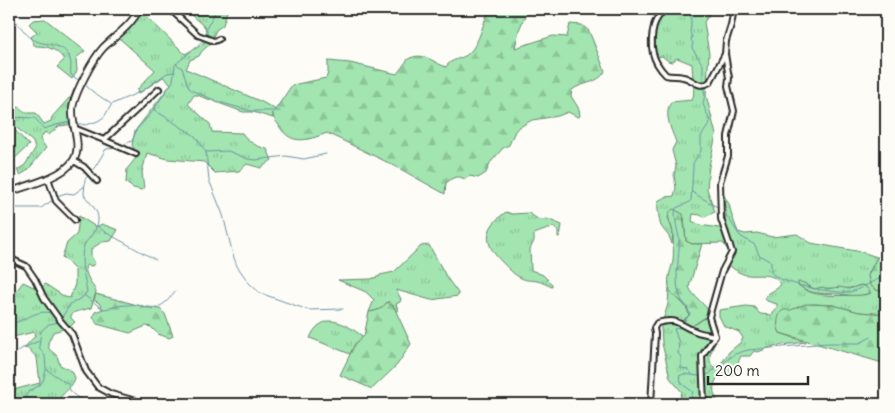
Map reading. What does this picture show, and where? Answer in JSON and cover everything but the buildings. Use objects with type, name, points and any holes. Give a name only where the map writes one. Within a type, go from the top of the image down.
[{"type":"street","points":[[9,192],[48,178],[64,170],[74,161],[76,151],[72,106],[93,62],[102,49],[119,34],[139,9]]},
{"type":"street","points":[[170,9],[198,35],[214,41],[218,39]]},
{"type":"street","points":[[664,9],[654,26],[652,53],[653,58],[666,75],[685,77],[696,84],[706,85],[710,82],[726,54]]},
{"type":"street","points":[[715,336],[709,317],[722,271],[732,252],[723,226],[720,208],[720,182],[728,156],[728,136],[734,111],[728,86],[726,41],[734,9]]},
{"type":"street","points":[[104,140],[158,89]]},
{"type":"street","points":[[74,128],[136,154]]},
{"type":"street","points":[[74,161],[84,167],[97,181]]},
{"type":"street","points":[[48,178],[56,201],[75,220]]},
{"type":"street","points":[[9,254],[13,260],[26,266],[44,298],[72,334],[86,371],[98,387],[111,394],[141,404]]},
{"type":"street","points":[[651,404],[654,328],[657,323],[666,320],[683,324],[694,331],[715,336]]},
{"type":"street","points":[[704,404],[702,356],[715,336]]},
{"type":"green space","points":[[187,9],[233,9],[227,11],[223,25],[216,30],[209,45],[199,56],[190,60],[186,69],[276,110],[273,113],[273,118],[253,112],[243,112],[197,95],[194,95],[188,104],[210,124],[212,132],[242,133],[253,143],[267,149],[272,160],[261,168],[247,164],[239,171],[215,173],[204,162],[168,159],[147,153],[142,172],[144,189],[133,188],[126,183],[127,169],[136,158],[132,145],[135,131],[171,84],[163,77],[138,94],[137,90],[155,70],[119,38],[130,27],[141,11],[185,54],[204,42],[206,33],[205,27]]},
{"type":"green space","points":[[489,9],[528,9],[519,30],[515,48],[553,36],[567,37],[570,24],[582,25],[589,31],[605,71],[595,81],[572,90],[571,96],[579,109],[580,116],[578,117],[568,112],[558,116],[532,120],[518,128],[509,145],[503,148],[490,163],[486,173],[478,178],[470,176],[465,179],[453,178],[446,183],[445,194],[395,166],[327,133],[312,138],[293,139],[283,131],[274,119],[273,113],[292,85],[326,78],[328,61],[350,63],[397,74],[408,59],[419,56],[428,58],[446,67],[473,49]]},
{"type":"green space","points":[[656,9],[713,9],[704,22],[709,54],[706,95],[716,135],[709,166],[707,189],[715,212],[704,217],[693,214],[692,221],[700,225],[725,229],[726,211],[722,192],[729,204],[738,232],[745,234],[757,233],[772,237],[797,234],[811,243],[862,252],[877,257],[868,275],[876,290],[886,292],[886,314],[859,312],[833,305],[813,304],[801,306],[779,317],[778,326],[780,333],[806,342],[774,346],[758,352],[754,351],[750,356],[741,356],[736,371],[731,375],[718,377],[714,384],[716,398],[720,404],[678,404],[682,392],[670,378],[662,343],[661,327],[668,304],[669,288],[687,310],[689,315],[684,320],[696,324],[708,316],[715,335],[715,342],[710,357],[714,368],[723,361],[743,338],[739,332],[724,326],[719,316],[719,310],[746,306],[754,307],[760,314],[772,315],[777,304],[767,301],[765,298],[781,284],[773,277],[743,274],[728,265],[732,256],[723,243],[692,244],[686,241],[684,218],[668,217],[673,232],[672,244],[669,236],[661,226],[658,201],[665,197],[674,196],[676,188],[674,175],[676,166],[672,150],[676,142],[669,123],[669,107],[671,102],[692,100],[694,88],[692,64],[677,58],[672,62],[662,56],[657,57],[654,55],[655,43],[652,24]],"holes":[[[804,283],[814,289],[844,289],[861,285],[869,290],[869,294],[825,295],[816,294],[802,288]]]},
{"type":"green space","points":[[45,19],[85,51],[76,58],[77,71],[72,79],[57,67],[64,60],[59,53],[33,44],[31,37],[37,32],[29,24],[33,20]]},
{"type":"green space","points":[[69,98],[72,99],[74,124],[59,126],[49,135],[45,132],[40,139],[46,148],[27,171],[20,175],[17,170],[25,165],[35,149],[33,142],[9,121],[9,101],[27,113],[36,113],[44,124],[51,121],[52,117]]},
{"type":"green space","points":[[9,124],[29,145],[9,164]]},
{"type":"green space","points":[[673,209],[683,214],[686,241],[692,244],[702,244],[689,287],[710,314],[692,326],[682,323],[689,315],[688,309],[674,296],[669,287],[669,277],[673,261],[673,230],[669,214]]},
{"type":"green space","points":[[506,212],[512,214],[529,213],[539,220],[547,219],[562,225],[560,237],[558,237],[558,231],[553,227],[534,234],[534,241],[530,249],[531,270],[543,275],[552,284],[552,287],[539,281],[525,280],[518,277],[496,256],[489,243],[488,236],[493,224]]},
{"type":"green space","points":[[79,216],[96,227],[102,224],[118,230],[111,241],[102,242],[91,249],[91,256],[95,263],[92,266],[86,265],[86,269],[87,276],[96,292],[91,308],[75,312],[71,315],[75,322],[70,327],[53,332],[48,343],[49,349],[57,356],[60,365],[72,371],[75,378],[57,404],[9,404],[9,391],[40,383],[37,358],[29,349],[24,348],[35,336],[34,332],[9,338],[9,293],[17,290],[23,282],[38,289],[45,284],[65,297],[70,298],[75,284],[75,270],[62,257],[67,243],[77,234]]},
{"type":"green space","points":[[429,245],[458,296],[431,300],[396,290],[401,299],[396,304],[397,313],[390,302],[387,302],[375,311],[369,312],[374,300],[366,292],[338,280],[371,279],[394,272],[421,246]]},
{"type":"green space","points":[[877,257],[886,258],[886,292],[876,290],[870,285],[868,275]]},
{"type":"green space","points":[[798,282],[814,289],[840,287],[849,289],[861,285],[865,286],[871,293],[848,295],[818,293],[803,289],[798,285]]},
{"type":"green space","points":[[96,294],[149,308],[160,309],[165,314],[173,336],[169,338],[158,334],[151,327],[146,326],[130,333],[97,324],[93,316],[95,312],[103,309],[94,300]]},
{"type":"green space","points":[[387,302],[394,307],[411,344],[397,365],[372,389],[340,375],[355,344],[364,336],[369,312],[379,309]]},
{"type":"green space","points":[[805,304],[833,305],[859,312],[886,314],[886,364],[780,333],[778,321],[781,312]]},
{"type":"green space","points":[[328,321],[343,324],[364,337],[355,344],[350,354],[310,338],[317,327]]},
{"type":"waterway","points":[[207,36],[207,27],[217,9]]},
{"type":"waterway","points":[[691,9],[690,32],[693,43],[692,48],[703,65],[703,83]]},
{"type":"waterway","points":[[9,16],[31,38],[63,49],[71,61],[71,75],[80,81]]},
{"type":"waterway","points":[[176,64],[205,39]]},
{"type":"waterway","points":[[176,64],[182,68],[189,88],[193,91],[219,102],[251,111],[280,111]]},
{"type":"waterway","points":[[122,145],[132,141],[137,129],[150,115],[173,81],[175,65]]},
{"type":"waterway","points":[[76,123],[86,125],[98,121],[104,117],[112,104],[142,91],[167,73],[175,72]]},
{"type":"waterway","points":[[85,85],[111,104]]},
{"type":"waterway","points":[[683,323],[690,314],[680,297],[678,287],[679,239],[675,212],[676,208],[691,200],[693,163],[701,151],[701,136],[710,121],[703,104],[705,94],[703,87]]},
{"type":"waterway","points":[[153,109],[195,136],[206,152],[209,180],[223,215],[233,255],[237,266],[249,283],[260,293],[308,310],[343,309]]},
{"type":"waterway","points":[[9,117],[35,118],[44,129],[70,122]]},
{"type":"waterway","points":[[91,172],[106,149],[118,148]]},
{"type":"waterway","points":[[206,152],[228,151],[256,160],[286,156],[304,159],[326,154]]},
{"type":"waterway","points":[[61,319],[70,304],[83,297],[87,292],[82,255],[85,243],[98,224],[97,214],[84,195],[85,179],[89,175]]},
{"type":"waterway","points":[[57,196],[66,193],[74,194],[85,186]]},
{"type":"waterway","points":[[692,192],[717,207]]},
{"type":"waterway","points":[[9,208],[41,208],[53,200]]},
{"type":"waterway","points":[[723,212],[740,236],[755,245],[759,255],[771,262],[771,272],[784,280],[821,290],[850,292],[886,277]]},
{"type":"waterway","points":[[97,226],[156,260]]},
{"type":"waterway","points":[[85,296],[103,309],[126,305],[158,307],[169,299],[175,291]]},
{"type":"waterway","points":[[9,324],[38,313],[50,313],[55,316]]},
{"type":"waterway","points":[[22,404],[28,392],[43,381],[46,370],[45,356],[39,347],[41,331],[49,324],[59,322]]},
{"type":"waterway","points":[[683,327],[674,329],[679,343],[678,353],[681,357],[681,368],[687,369],[692,374]]},
{"type":"waterway","points":[[704,376],[735,354],[748,350],[828,343],[860,343],[871,337]]},
{"type":"waterway","points":[[9,359],[21,349],[39,341]]},
{"type":"waterway","points":[[47,370],[68,384],[69,389],[82,400],[95,404]]},
{"type":"waterway","points":[[683,404],[690,400],[693,392],[682,384],[679,376],[684,374],[699,376]]}]
